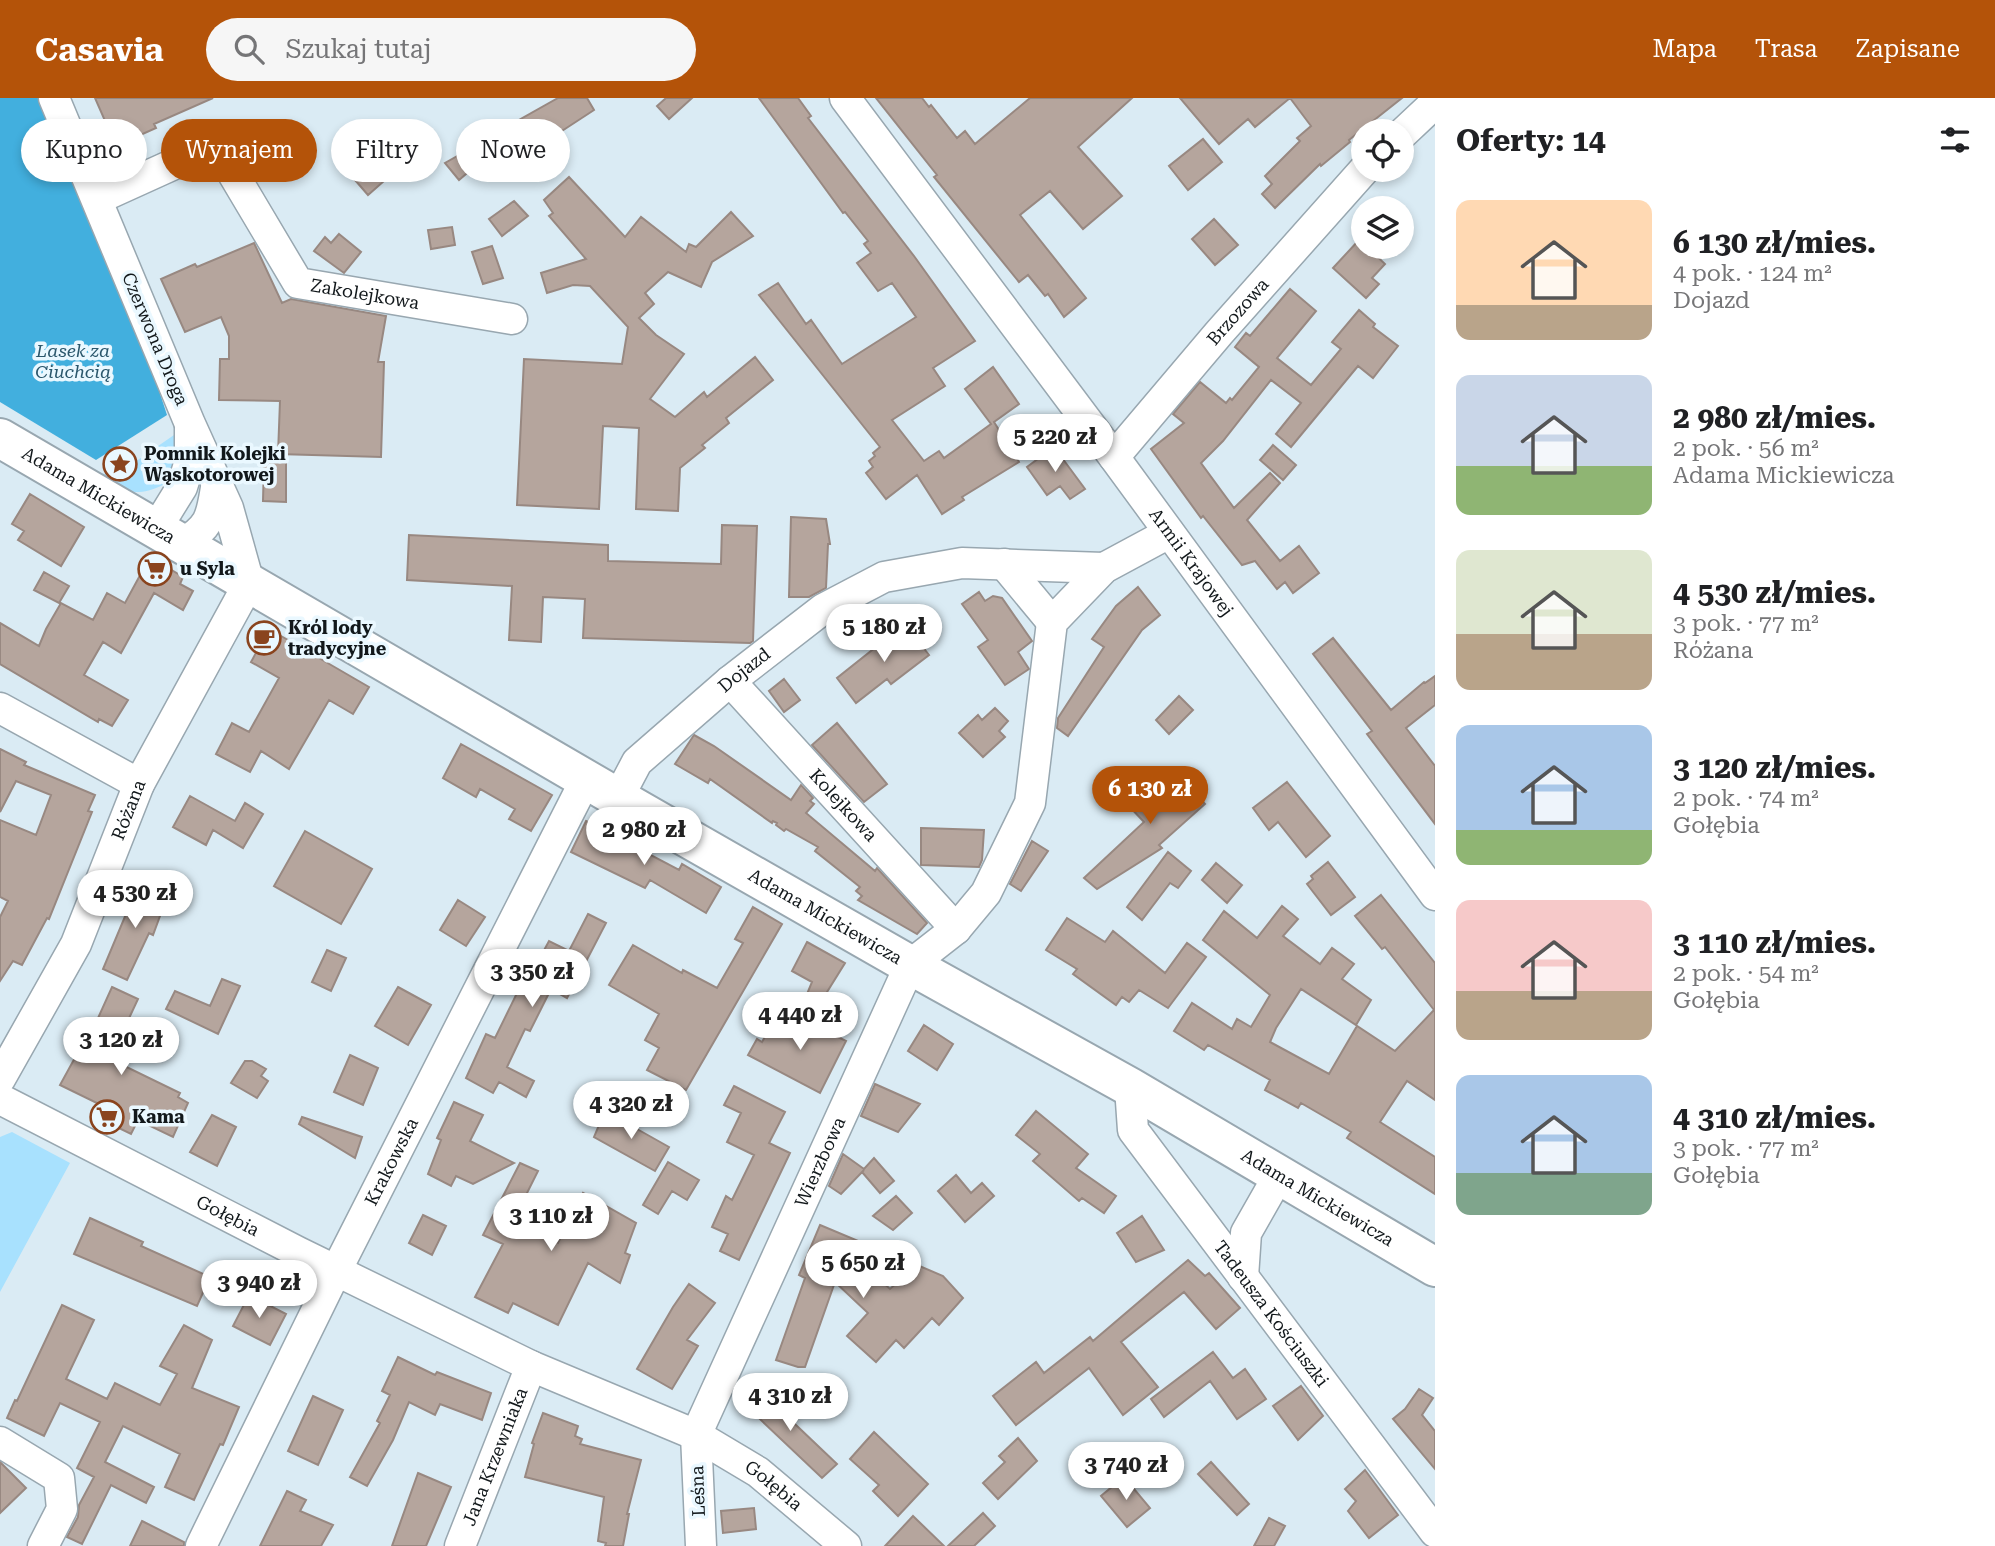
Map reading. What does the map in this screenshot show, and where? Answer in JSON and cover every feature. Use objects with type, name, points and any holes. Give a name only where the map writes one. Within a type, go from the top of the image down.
[{"type":"main road","name":"Adama Mickiewicza","points":[[0,438],[909,965],[1130,1087],[1435,1266]]},
{"type":"street","name":"Czerwona Droga","points":[[54,98],[190,424],[228,508],[249,583]]},
{"type":"street","name":"Armii Krajowej","points":[[845,98],[1114,457],[1435,895]]},
{"type":"street","points":[[1414,123],[1435,103]]},
{"type":"street","name":"Zakolejkowa","points":[[97,199],[216,145],[298,283],[512,319]]},
{"type":"street","name":"Brzozowa","points":[[1114,457],[1219,333],[1353,182]]},
{"type":"street","points":[[190,424],[190,460],[169,537],[197,535],[211,518],[217,482]]},
{"type":"street","points":[[909,965],[956,929],[986,893],[1030,803],[1052,622],[1104,568],[1169,533]]},
{"type":"street","name":"Dojazd","points":[[602,788],[637,762],[730,681],[823,609],[884,577],[962,563],[1104,568]]},
{"type":"street","points":[[1004,565],[1052,622]]},
{"type":"street","name":"Różana","points":[[0,1079],[76,944],[139,784],[249,583]]},
{"type":"street","name":"Kolejkowa","points":[[730,681],[956,929]]},
{"type":"street","points":[[0,708],[139,784]]},
{"type":"street","name":"Krakowska","points":[[201,1546],[336,1271],[602,788]]},
{"type":"street","name":"Wierzbowa","points":[[696,1435],[909,965]]},
{"type":"street","name":"Tadeusza Kościuszki","points":[[1130,1087],[1133,1130],[1435,1532]]},
{"type":"street","name":"Gołębia","points":[[0,1099],[336,1271],[531,1366],[696,1435],[758,1472],[846,1546]]},
{"type":"street","points":[[1243,1277],[1246,1233],[1279,1175]]},
{"type":"street","name":"Jana Krzewniaka","points":[[460,1546],[531,1366]]},
{"type":"street","name":"Leśna","points":[[696,1435],[701,1546]]},
{"type":"street","points":[[0,1442],[59,1478],[62,1509],[43,1546]]},
{"type":"shaded area","points":[[174,435],[180,435],[177,468],[161,486],[144,491],[127,491],[101,478],[99,473],[132,478],[135,462]]},
{"type":"shaded area","points":[[12,1132],[70,1163],[0,1292],[0,1137]]},
{"type":"green space","name":"Lasek za Ciuchcią","points":[[0,98],[54,98],[63,119],[21,119],[21,182],[90,182],[167,415],[96,460],[0,402]]},
{"type":"building","points":[[95,98],[213,98],[161,119],[154,124],[156,128],[147,132],[147,119],[104,119]]},
{"type":"building","points":[[558,98],[587,98],[594,110],[570,126],[570,119],[521,119]]},
{"type":"building","points":[[666,98],[692,98],[669,119],[657,106]]},
{"type":"building","points":[[759,98],[798,98],[811,116],[808,118],[914,256],[975,341],[933,368],[945,386],[892,420],[924,461],[939,451],[944,458],[991,424],[965,389],[993,367],[1019,404],[994,422],[1019,462],[962,497],[964,500],[942,514],[917,475],[886,499],[866,473],[873,467],[869,461],[875,456],[873,453],[880,447],[759,295],[778,283],[806,324],[811,320],[842,364],[916,317],[892,283],[878,291],[857,263],[871,253],[864,244],[868,241],[845,212],[843,213]]},
{"type":"building","points":[[876,98],[922,98],[929,107],[931,105],[957,138],[965,131],[975,144],[1030,98],[1132,98],[1078,147],[1122,196],[1083,229],[1050,191],[1020,215],[1086,298],[1064,317],[1048,294],[1045,296],[1028,275],[1019,282],[934,177],[937,175]]},
{"type":"building","points":[[1180,98],[1290,98],[1255,127],[1248,119],[1219,144]]},
{"type":"building","points":[[1290,98],[1402,98],[1376,119],[1351,119],[1350,142],[1321,166],[1320,164],[1275,208],[1262,194],[1272,184],[1265,176],[1300,141],[1297,138],[1311,126]]},
{"type":"building","points":[[1203,139],[1222,162],[1188,190],[1169,166]]},
{"type":"building","points":[[456,157],[456,176],[445,163]]},
{"type":"building","points":[[570,178],[625,237],[641,217],[686,252],[689,244],[696,247],[731,212],[753,236],[712,262],[701,287],[668,272],[645,293],[654,304],[639,318],[656,335],[684,354],[650,399],[675,417],[704,392],[707,397],[755,357],[773,380],[726,418],[729,423],[702,445],[705,448],[680,468],[678,511],[636,509],[639,428],[603,426],[599,509],[517,505],[524,359],[622,364],[628,327],[590,286],[573,285],[547,293],[541,273],[586,259],[549,216],[553,213],[544,200],[564,182],[570,182]]},
{"type":"building","points":[[357,182],[383,182],[368,195]]},
{"type":"building","points":[[514,201],[528,216],[502,236],[489,219]]},
{"type":"building","points":[[1214,219],[1238,245],[1215,265],[1192,239]]},
{"type":"building","points":[[452,227],[455,245],[431,249],[428,230]]},
{"type":"building","points":[[339,234],[361,252],[344,273],[314,251],[325,237],[331,243]]},
{"type":"building","points":[[254,243],[282,303],[291,299],[386,316],[378,362],[384,362],[381,457],[278,454],[280,401],[219,400],[220,359],[229,359],[229,336],[221,317],[185,332],[161,279]]},
{"type":"building","points":[[492,246],[503,278],[483,284],[472,252]]},
{"type":"building","points":[[1351,249],[1351,259],[1380,259],[1385,264],[1372,278],[1379,284],[1366,298],[1333,268]]},
{"type":"building","points":[[1290,289],[1316,311],[1277,358],[1311,385],[1341,349],[1332,342],[1359,310],[1375,324],[1373,327],[1398,346],[1373,378],[1358,366],[1291,447],[1276,434],[1301,403],[1271,380],[1223,441],[1201,463],[1234,508],[1270,473],[1280,483],[1247,520],[1280,561],[1299,546],[1319,573],[1293,593],[1285,582],[1277,589],[1255,561],[1242,565],[1203,516],[1201,518],[1151,449],[1184,423],[1173,414],[1200,382],[1226,403],[1230,398],[1232,400],[1259,367],[1235,347],[1246,333],[1250,336]]},
{"type":"building","points":[[1273,445],[1296,465],[1283,480],[1260,460]]},
{"type":"building","points":[[1054,447],[1085,489],[1070,499],[1060,486],[1047,495],[1027,467]]},
{"type":"building","points":[[264,462],[286,463],[286,502],[263,501]]},
{"type":"building","points":[[30,494],[84,527],[61,566],[18,540],[24,531],[12,524]]},
{"type":"building","points":[[791,517],[826,519],[830,544],[826,588],[809,597],[789,597]]},
{"type":"building","points":[[722,525],[757,526],[753,641],[750,643],[583,638],[585,599],[543,597],[541,642],[509,640],[512,586],[407,580],[409,535],[608,545],[608,561],[721,564]]},
{"type":"building","points":[[150,557],[183,577],[180,584],[193,591],[183,610],[154,593],[121,653],[103,642],[84,675],[128,700],[112,726],[99,719],[98,722],[0,664],[0,623],[39,646],[61,603],[93,620],[107,593],[125,603]]},
{"type":"building","points":[[44,572],[69,586],[59,603],[34,590]]},
{"type":"building","points":[[1138,587],[1160,615],[1142,630],[1068,736],[1057,728],[1058,718],[1104,647],[1092,639],[1116,606]]},
{"type":"building","points":[[979,592],[985,601],[993,596],[1002,598],[1032,641],[1018,652],[1029,669],[1005,685],[978,647],[988,640],[962,604]]},
{"type":"building","points":[[905,624],[929,655],[891,684],[887,679],[856,703],[837,678]]},
{"type":"building","points":[[269,629],[369,687],[353,714],[329,700],[289,769],[261,751],[250,772],[216,754],[232,723],[249,732],[279,678],[251,662]]},
{"type":"building","points":[[1333,638],[1391,710],[1435,676],[1435,705],[1406,728],[1435,766],[1435,824],[1367,734],[1372,731],[1313,654]]},
{"type":"building","points":[[784,679],[800,700],[784,712],[769,691]]},
{"type":"building","points":[[1179,696],[1193,710],[1169,734],[1156,720]]},
{"type":"building","points":[[995,708],[1008,721],[999,731],[1005,737],[983,757],[959,733],[978,715],[982,720]]},
{"type":"building","points":[[837,723],[887,784],[864,802],[812,745]]},
{"type":"building","points":[[694,735],[791,800],[801,785],[813,798],[810,801],[814,804],[806,813],[875,871],[877,868],[927,923],[917,934],[858,900],[862,896],[856,891],[860,887],[815,851],[818,847],[786,829],[784,831],[777,823],[772,823],[710,779],[708,783],[675,764]]},
{"type":"building","points":[[461,744],[552,795],[531,831],[509,819],[515,809],[480,789],[476,797],[443,778]]},
{"type":"building","points":[[0,749],[26,762],[24,765],[95,795],[88,811],[92,812],[49,919],[47,918],[22,965],[13,961],[0,981],[0,917],[8,901],[0,897],[0,820],[36,835],[51,795],[16,781],[0,812]]},
{"type":"building","points":[[1171,768],[1205,804],[1159,845],[1162,848],[1097,889],[1084,878],[1144,822],[1128,805]]},
{"type":"building","points":[[1287,782],[1330,836],[1306,857],[1278,822],[1269,830],[1253,808]]},
{"type":"building","points":[[190,796],[235,821],[245,803],[263,814],[243,848],[213,830],[206,845],[173,827]]},
{"type":"building","points":[[586,821],[679,870],[682,864],[721,887],[706,913],[650,880],[645,888],[571,852]]},
{"type":"building","points":[[921,828],[984,830],[979,867],[921,865]]},
{"type":"building","points":[[305,831],[372,869],[341,924],[274,886]]},
{"type":"building","points":[[1032,841],[1048,851],[1021,891],[1010,884]]},
{"type":"building","points":[[1168,852],[1191,871],[1178,888],[1170,883],[1142,920],[1127,907]]},
{"type":"building","points":[[1328,862],[1355,897],[1331,915],[1307,884],[1313,879],[1311,876]]},
{"type":"building","points":[[1216,863],[1242,885],[1227,903],[1202,880]]},
{"type":"building","points":[[139,883],[168,894],[153,935],[149,933],[127,980],[103,969]]},
{"type":"building","points":[[1381,895],[1435,963],[1435,1100],[1407,1081],[1380,1122],[1435,1157],[1435,1194],[1347,1138],[1351,1132],[1301,1103],[1298,1108],[1265,1090],[1270,1080],[1208,1045],[1204,1050],[1174,1031],[1192,1003],[1232,1029],[1237,1019],[1251,1027],[1270,995],[1203,940],[1224,911],[1257,938],[1282,906],[1298,919],[1283,936],[1320,964],[1332,948],[1354,964],[1342,979],[1371,1000],[1356,1025],[1301,989],[1270,1042],[1329,1074],[1357,1026],[1395,1051],[1434,1010],[1385,947],[1382,949],[1355,916]]},
{"type":"building","points":[[458,900],[485,917],[466,946],[440,930]]},
{"type":"building","points":[[753,907],[782,924],[686,1090],[647,1070],[659,1048],[645,1040],[659,1014],[609,985],[633,945],[682,973],[683,970],[717,988],[743,943],[735,939]]},
{"type":"building","points":[[588,914],[606,923],[567,998],[551,989],[530,1031],[525,1029],[507,1067],[534,1081],[526,1097],[499,1082],[493,1093],[466,1078],[486,1034],[495,1038],[519,989],[522,991],[549,941],[569,951]]},
{"type":"building","points":[[1067,918],[1105,942],[1113,931],[1165,973],[1187,943],[1206,957],[1168,1008],[1139,990],[1129,1002],[1122,997],[1116,1005],[1073,974],[1077,969],[1046,950]]},
{"type":"building","points":[[807,942],[845,963],[809,1021],[798,1016],[812,982],[792,971]]},
{"type":"building","points":[[327,950],[346,958],[331,991],[312,982]]},
{"type":"building","points":[[222,979],[240,986],[218,1034],[166,1009],[175,991],[210,1006]]},
{"type":"building","points":[[112,987],[138,999],[110,1059],[180,1093],[178,1097],[188,1103],[173,1137],[138,1120],[131,1134],[94,1116],[99,1104],[60,1085],[82,1045],[85,1047]]},
{"type":"building","points":[[398,987],[431,1005],[408,1045],[375,1026]]},
{"type":"building","points":[[798,1017],[846,1041],[820,1093],[748,1055],[757,1039],[762,1042],[773,1023],[787,1029],[790,1020],[796,1022]]},
{"type":"building","points":[[924,1025],[953,1044],[937,1070],[908,1051]]},
{"type":"building","points":[[350,1055],[378,1068],[363,1105],[334,1092]]},
{"type":"building","points":[[245,1061],[252,1061],[266,1069],[261,1076],[268,1081],[257,1098],[231,1083]]},
{"type":"building","points":[[875,1084],[920,1104],[898,1132],[861,1116]]},
{"type":"building","points":[[734,1086],[785,1112],[769,1143],[790,1153],[739,1260],[720,1251],[728,1234],[712,1227],[726,1196],[732,1200],[754,1155],[727,1142],[741,1113],[724,1105]]},
{"type":"building","points":[[454,1102],[483,1115],[470,1141],[514,1163],[473,1184],[456,1176],[451,1186],[428,1174],[441,1140],[437,1138]]},
{"type":"building","points":[[605,1111],[669,1147],[655,1171],[594,1137]]},
{"type":"building","points":[[1036,1111],[1088,1154],[1076,1168],[1116,1196],[1104,1213],[1082,1198],[1079,1201],[1033,1161],[1040,1154],[1016,1135]]},
{"type":"building","points":[[212,1115],[236,1127],[217,1166],[190,1152]]},
{"type":"building","points":[[302,1117],[362,1137],[355,1158],[299,1124]]},
{"type":"building","points":[[843,1154],[864,1169],[874,1158],[894,1181],[880,1193],[862,1172],[841,1194],[829,1186]]},
{"type":"building","points":[[668,1162],[699,1180],[687,1200],[672,1191],[658,1214],[643,1205]]},
{"type":"building","points":[[520,1163],[538,1171],[513,1221],[558,1243],[583,1193],[636,1223],[625,1253],[630,1255],[620,1283],[588,1263],[558,1325],[513,1303],[508,1313],[475,1297],[503,1244],[483,1235]]},
{"type":"building","points":[[956,1175],[971,1193],[982,1183],[994,1196],[965,1222],[938,1191]]},
{"type":"building","points":[[896,1196],[912,1213],[893,1230],[873,1216]]},
{"type":"building","points":[[423,1215],[446,1226],[432,1255],[409,1243]]},
{"type":"building","points":[[1142,1216],[1164,1250],[1136,1262],[1117,1233]]},
{"type":"building","points":[[90,1218],[143,1242],[141,1246],[210,1277],[197,1306],[74,1254]]},
{"type":"building","points":[[820,1225],[875,1248],[860,1262],[890,1289],[917,1265],[943,1276],[963,1298],[939,1325],[932,1318],[904,1348],[896,1340],[876,1362],[847,1336],[868,1313],[835,1282],[805,1367],[776,1360],[805,1278],[799,1275]]},
{"type":"building","points":[[1188,1260],[1205,1276],[1209,1273],[1240,1308],[1216,1329],[1184,1292],[1121,1342],[1158,1387],[1123,1415],[1089,1368],[1016,1425],[993,1396],[1036,1362],[1044,1373],[1090,1337],[1093,1341]]},
{"type":"building","points":[[689,1284],[715,1303],[687,1340],[698,1346],[672,1389],[637,1369]]},
{"type":"building","points":[[249,1295],[286,1314],[270,1345],[233,1326]]},
{"type":"building","points":[[62,1305],[94,1320],[66,1379],[107,1399],[115,1383],[160,1405],[177,1374],[160,1366],[184,1325],[212,1340],[192,1388],[239,1407],[223,1445],[220,1444],[194,1500],[165,1487],[180,1454],[123,1426],[105,1462],[154,1487],[146,1503],[111,1485],[82,1544],[67,1537],[78,1517],[79,1505],[94,1477],[77,1468],[100,1422],[60,1403],[44,1436],[7,1418]]},
{"type":"building","points":[[1213,1352],[1233,1378],[1245,1369],[1266,1399],[1237,1419],[1210,1381],[1164,1417],[1151,1399]]},
{"type":"building","points":[[398,1357],[435,1375],[437,1372],[491,1393],[482,1420],[440,1404],[435,1415],[409,1402],[393,1440],[367,1486],[350,1477],[380,1423],[377,1421],[390,1395],[382,1391]]},
{"type":"building","points":[[1301,1386],[1323,1416],[1298,1440],[1273,1406]]},
{"type":"building","points":[[757,1388],[837,1464],[822,1478],[743,1403]]},
{"type":"building","points":[[1419,1389],[1433,1398],[1422,1415],[1435,1431],[1435,1469],[1393,1419],[1405,1409]]},
{"type":"building","points":[[313,1396],[343,1410],[318,1465],[288,1451]]},
{"type":"building","points":[[543,1413],[578,1426],[575,1436],[582,1439],[580,1444],[641,1460],[627,1514],[623,1546],[605,1546],[606,1543],[598,1541],[604,1497],[525,1477],[534,1444],[532,1443]]},
{"type":"building","points":[[874,1432],[928,1484],[898,1516],[873,1491],[879,1485],[850,1459]]},
{"type":"building","points":[[1018,1438],[1037,1461],[998,1499],[983,1483],[1005,1462],[999,1456]]},
{"type":"building","points":[[0,1462],[26,1488],[0,1513]]},
{"type":"building","points":[[1211,1462],[1249,1504],[1237,1515],[1198,1474]]},
{"type":"building","points":[[1365,1470],[1398,1515],[1369,1538],[1348,1511],[1356,1501],[1345,1489]]},
{"type":"building","points":[[418,1473],[451,1487],[426,1546],[392,1546]]},
{"type":"building","points":[[1124,1477],[1150,1508],[1127,1527],[1101,1496]]},
{"type":"building","points":[[287,1491],[306,1500],[300,1511],[333,1525],[321,1546],[260,1546]]},
{"type":"building","points":[[754,1508],[756,1529],[723,1533],[721,1511]]},
{"type":"building","points":[[983,1513],[995,1526],[974,1546],[948,1546]]},
{"type":"building","points":[[913,1516],[944,1546],[885,1546]]},
{"type":"building","points":[[1269,1518],[1285,1526],[1274,1546],[1254,1546]]},
{"type":"building","points":[[142,1521],[184,1542],[184,1546],[130,1546]]},
{"type":"place","name":"Pomnik Kolejki Wąskotorowej","points":[[120,464]]},
{"type":"place","name":"u Syla","points":[[155,569]]},
{"type":"place","name":"Król lody tradycyjne","points":[[264,638]]},
{"type":"place","name":"Kama","points":[[107,1117]]}]
